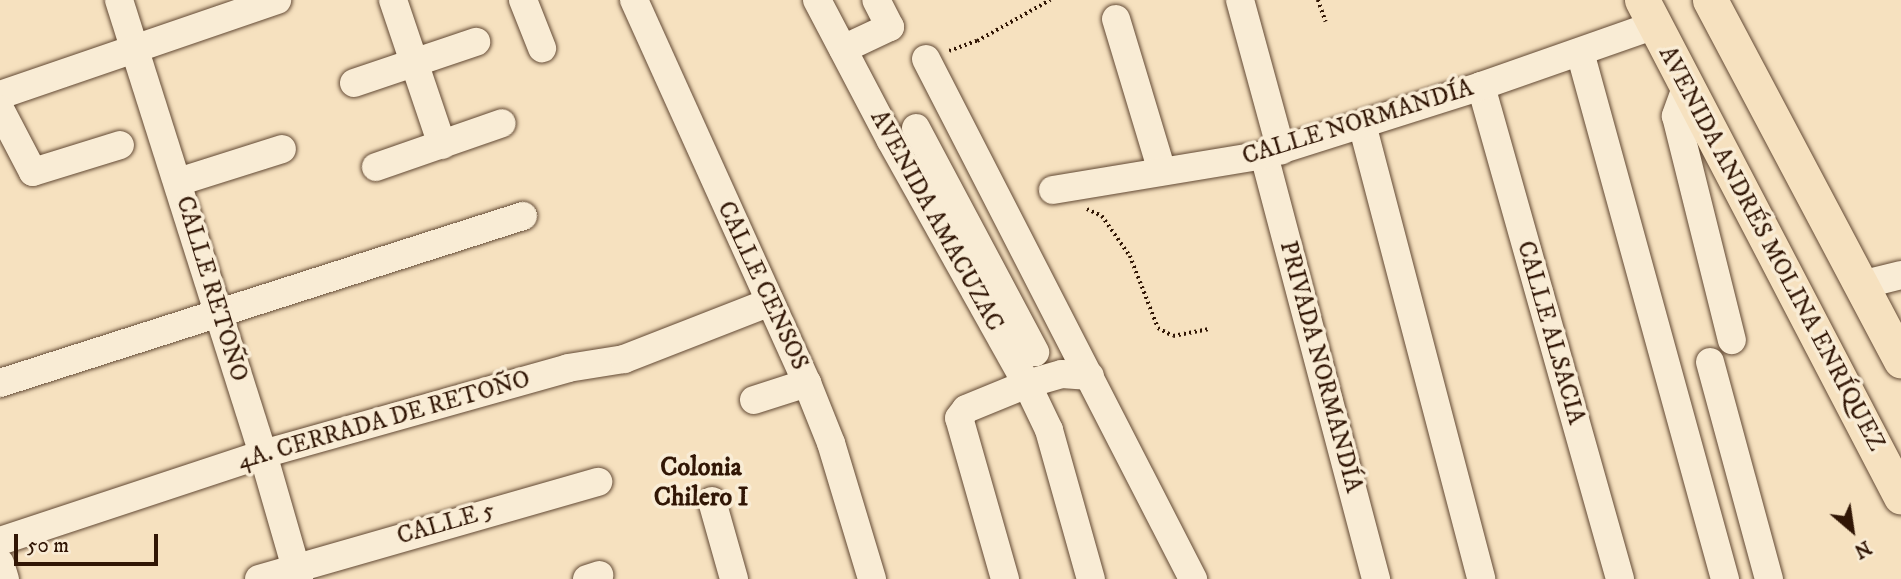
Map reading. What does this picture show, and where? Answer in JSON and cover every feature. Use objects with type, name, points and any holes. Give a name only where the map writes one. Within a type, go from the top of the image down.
[{"type":"main road","points":[[1710,0],[1901,361]]},
{"type":"main road","name":"AVENIDA ANDRÉS MOLINA ENRÍQUEZ","points":[[1648,13],[1901,498]]},
{"type":"street","name":"CALLE RETOÑO","points":[[119,0],[263,454],[297,573]]},
{"type":"street","points":[[0,96],[277,0]]},
{"type":"street","points":[[393,0],[442,145]]},
{"type":"street","points":[[523,0],[542,48]]},
{"type":"street","name":"CALLE CENSOS","points":[[634,0],[768,303],[807,383],[831,443],[872,579]]},
{"type":"street","name":"AVENIDA AMACUZAC","points":[[817,0],[891,141],[966,252],[1049,430],[1091,579]]},
{"type":"street","points":[[843,49],[890,27],[876,0]]},
{"type":"street","name":"PRIVADA NORMANDÍA","points":[[1240,0],[1272,152],[1376,579]]},
{"type":"street","name":"CALLE NORMANDÍA","points":[[1053,190],[1272,152],[1580,52],[1648,13]]},
{"type":"street","points":[[1116,19],[1162,171]]},
{"type":"street","points":[[354,82],[476,42]]},
{"type":"street","points":[[1580,52],[1725,579]]},
{"type":"street","points":[[926,60],[1193,579]]},
{"type":"street","points":[[1687,85],[1675,116],[1732,340]]},
{"type":"street","name":"CALLE ALSACIA","points":[[1481,86],[1620,579]]},
{"type":"street","points":[[891,141],[951,105]]},
{"type":"street","points":[[0,110],[33,172],[120,145]]},
{"type":"street","points":[[376,167],[502,123]]},
{"type":"street","points":[[1362,124],[1481,579]]},
{"type":"street","points":[[916,128],[966,252],[1035,352]]},
{"type":"street","points":[[178,182],[282,149]]},
{"type":"street","points":[[0,383],[523,216]]},
{"type":"street","points":[[966,252],[1011,227]]},
{"type":"street","points":[[1861,285],[1901,275]]},
{"type":"street","name":"4A. CERRADA DE RETOÑO","points":[[0,541],[263,454],[568,368],[624,359],[768,303]]},
{"type":"street","points":[[1710,362],[1769,579]]},
{"type":"street","points":[[1005,579],[959,418],[966,409],[1027,384],[1062,374],[1090,376]]},
{"type":"street","points":[[754,400],[807,383]]},
{"type":"street","name":"CALLE 5","points":[[259,579],[297,573],[598,482]]},
{"type":"street","points":[[712,501],[734,579]]},
{"type":"street","points":[[0,563],[5,579]]},
{"type":"path","points":[[926,60],[977,41],[1050,0]]},
{"type":"path","points":[[1318,0],[1326,22]]},
{"type":"path","points":[[1081,206],[1102,216],[1130,256],[1158,328],[1172,335],[1210,329]]},
{"type":"district","name":"Colonia Chilero I","points":[[701,483]]}]
